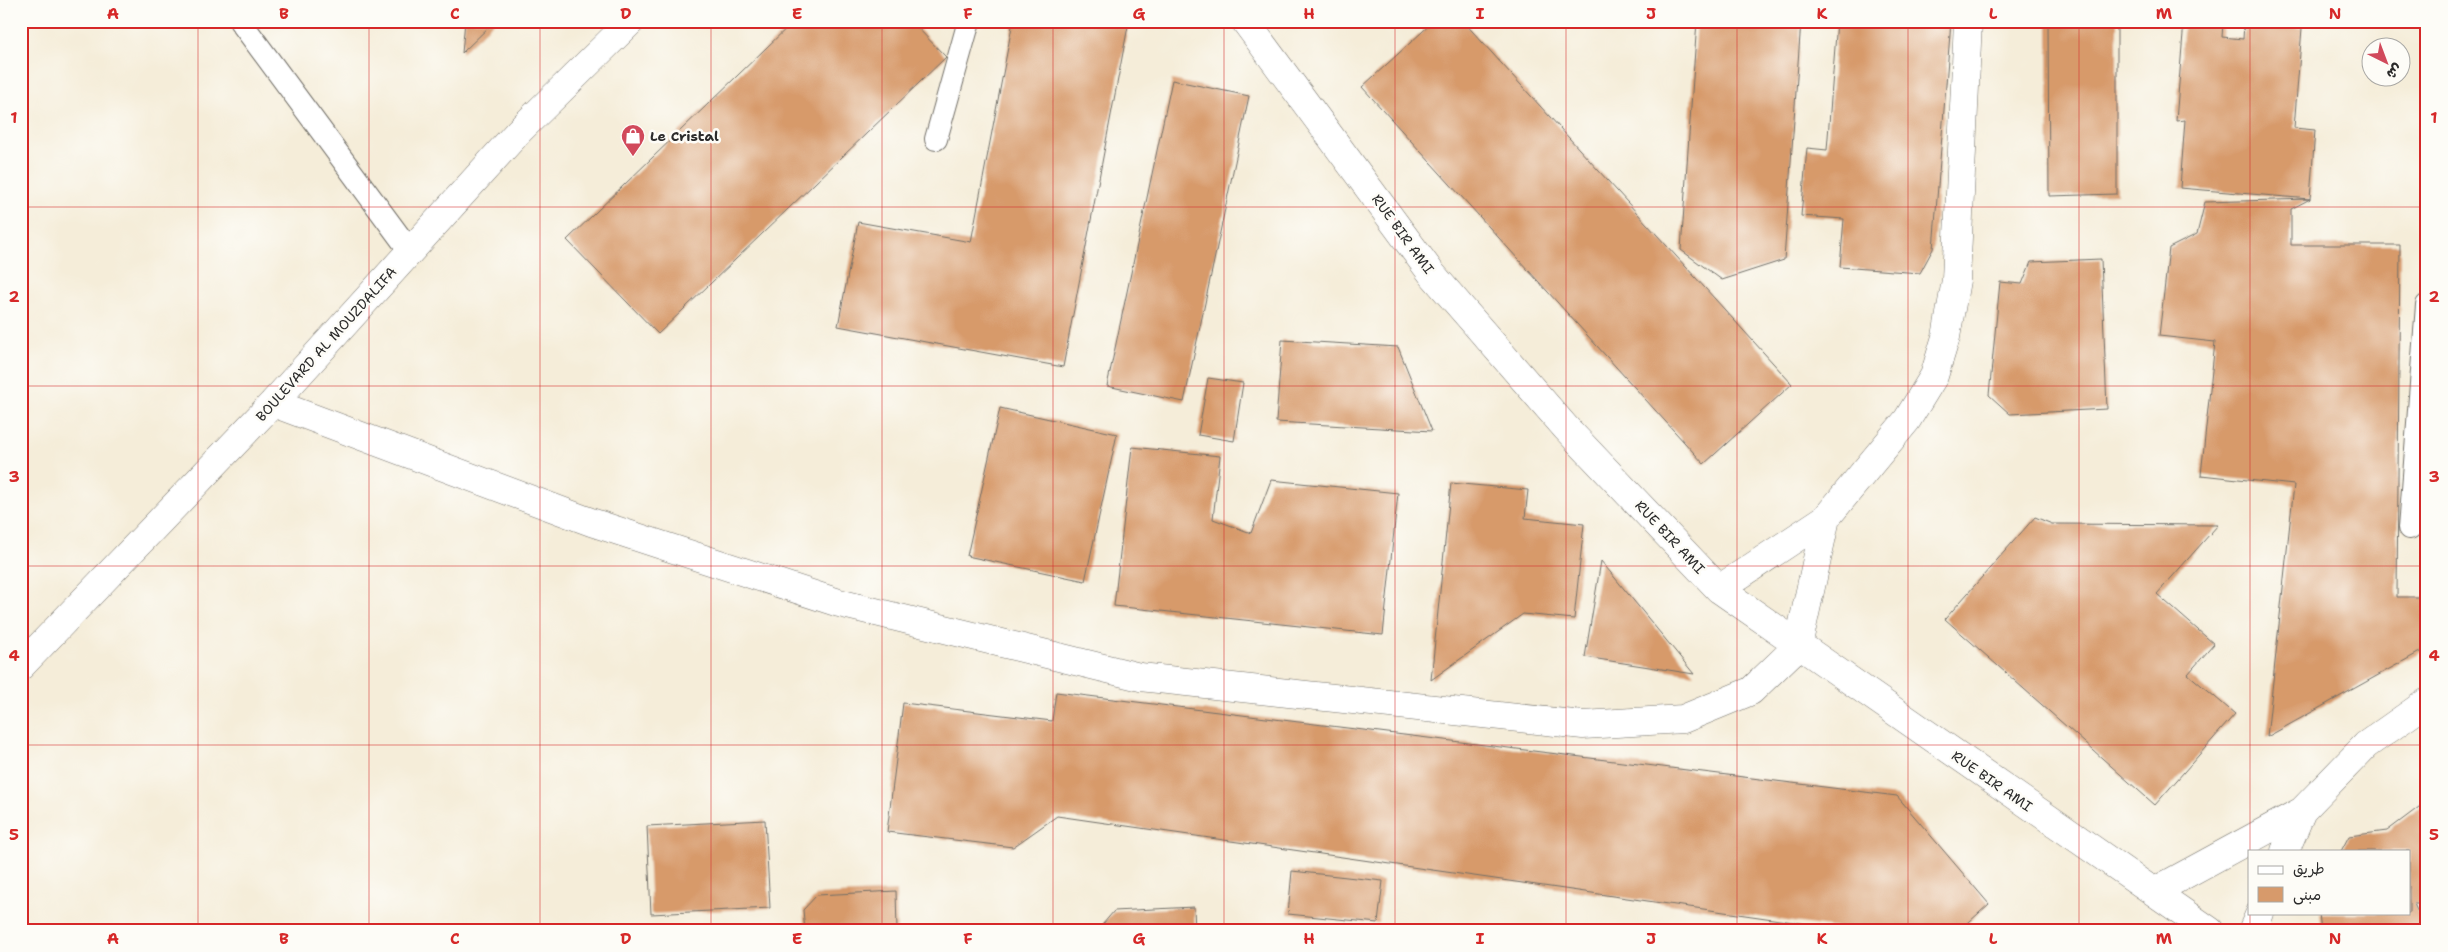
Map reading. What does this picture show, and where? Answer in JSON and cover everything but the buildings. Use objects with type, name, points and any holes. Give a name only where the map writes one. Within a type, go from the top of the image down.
[{"type":"street","name":"BOULEVARD AL MOUZDALIFA","points":[[21,666],[273,403],[519,131],[631,21]]},
{"type":"street","name":"RUE BIR AMI","points":[[1245,21],[1432,274],[1566,428],[1719,589],[1798,646],[2066,832],[2155,891],[2210,931]]},
{"type":"street","points":[[1719,589],[1826,518],[1907,420],[1934,376],[1946,337],[1956,280],[1968,21]]},
{"type":"street","points":[[273,403],[591,522],[839,603],[1140,678],[1583,725],[1683,719],[1751,691],[1798,646],[1826,518]]},
{"type":"street","points":[[2155,891],[2302,811],[2366,745],[2427,702]]},
{"type":"street","points":[[2285,850],[2302,811]]},
{"type":"street","points":[[2252,931],[2260,914]]},
{"type":"lane","points":[[240,21],[410,251]]},
{"type":"lane","points":[[936,139],[969,21]]},
{"type":"lane","points":[[2410,528],[2427,304]]},
{"type":"place","name":"Le Cristal","points":[[633,157]]}]
